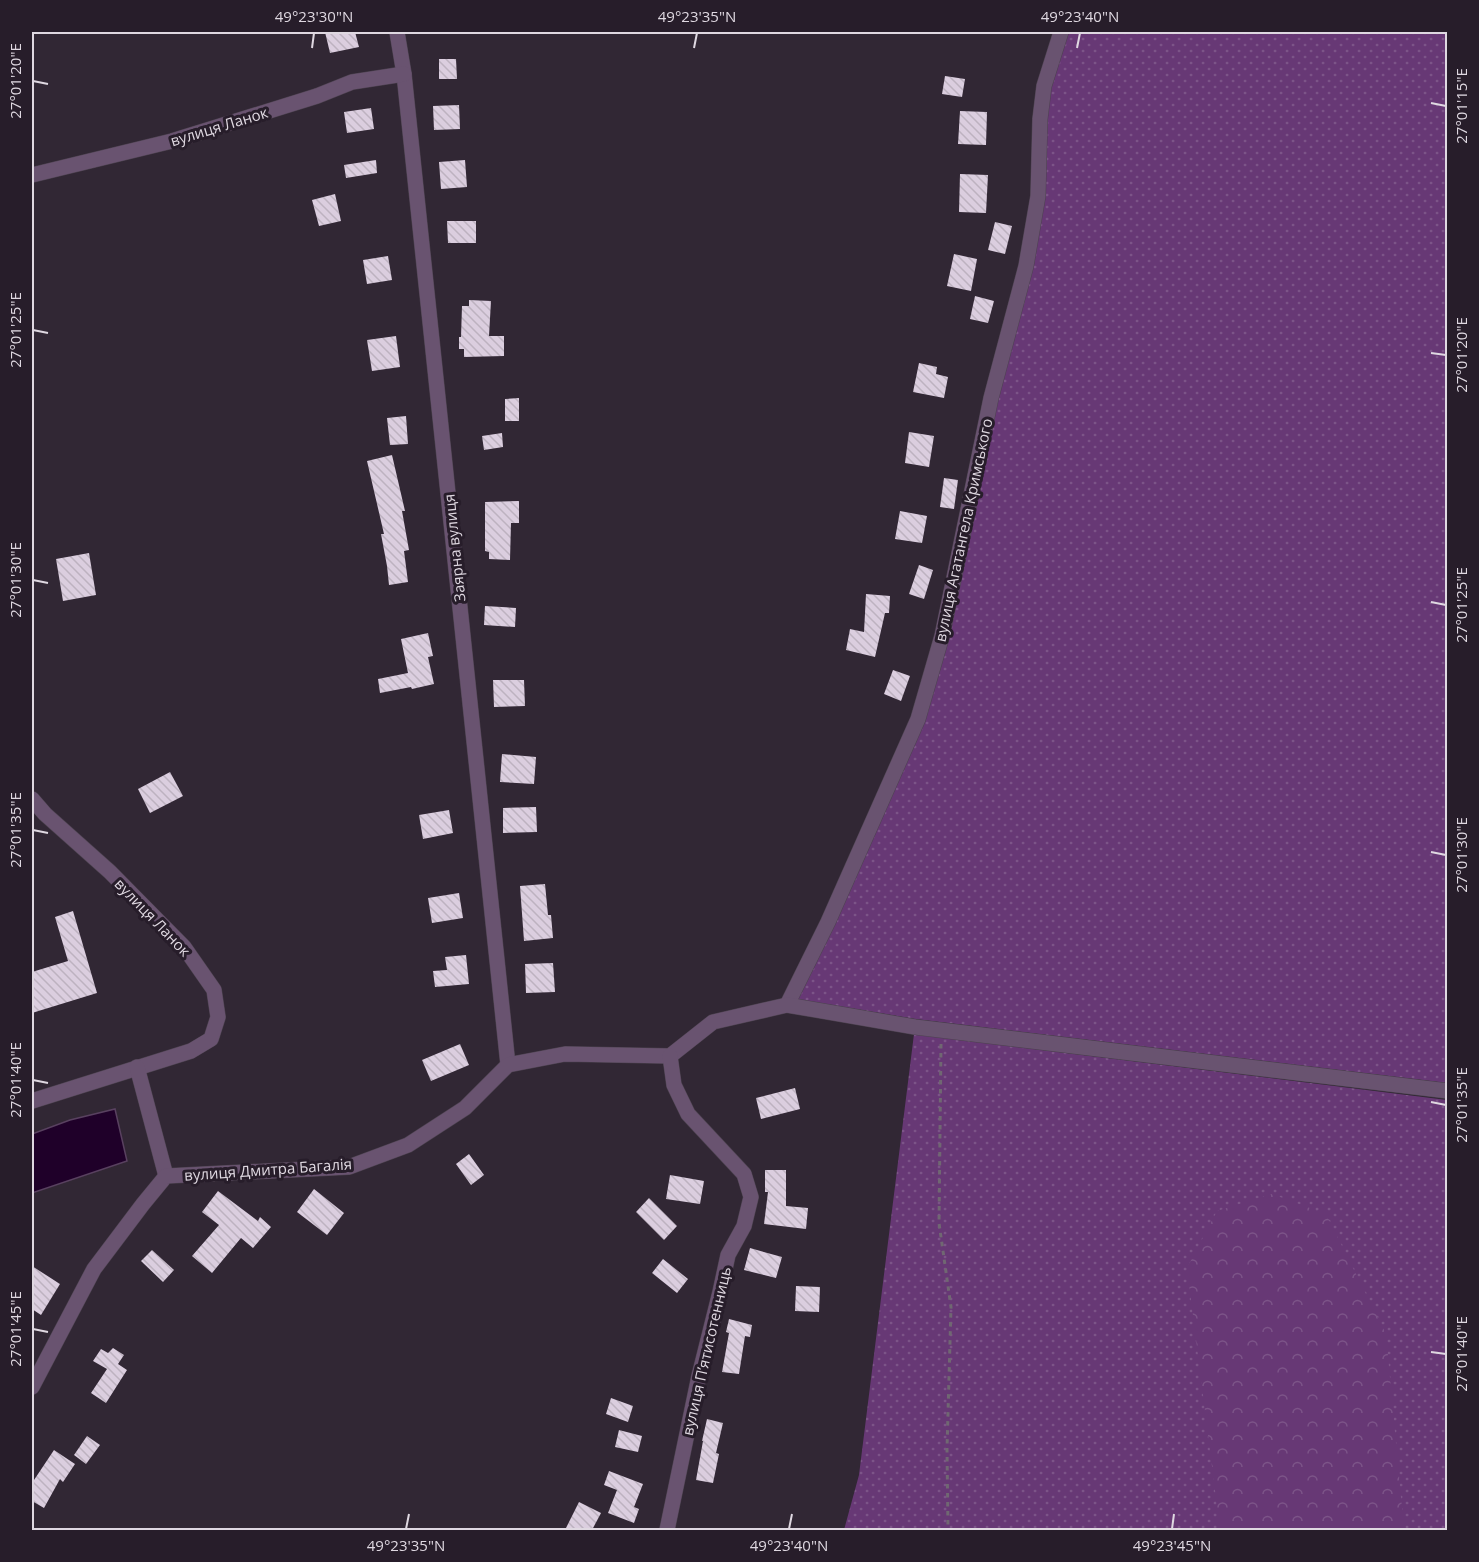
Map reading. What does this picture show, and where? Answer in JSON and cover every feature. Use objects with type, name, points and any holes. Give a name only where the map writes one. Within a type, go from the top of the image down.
[{"type":"street","name":"Заярна вулиця","points":[[397,32],[404,74],[508,1065]]},
{"type":"street","name":"вулиця Агатангела Кримського","points":[[787,1005],[828,922],[918,719],[942,636],[991,398],[1026,266],[1038,196],[1040,119],[1044,86],[1061,32]]},
{"type":"street","name":"вулиця Ланок","points":[[32,175],[172,141],[317,96],[352,82],[404,74]]},
{"type":"street","name":"вулиця Ланок","points":[[32,799],[45,814],[110,872],[184,947],[214,990],[218,1017],[211,1039],[191,1051],[137,1067]]},
{"type":"street","points":[[508,1065],[565,1054],[670,1056],[713,1022],[787,1005],[941,1030],[1448,1091]]},
{"type":"street","name":"вулиця Пʼятисотенниць","points":[[667,1530],[699,1376],[728,1255],[744,1226],[751,1197],[744,1174],[688,1114],[674,1085],[670,1056]]},
{"type":"street","name":"вулиця Дмитра Багалія","points":[[32,1387],[94,1269],[142,1204],[166,1176],[349,1167],[408,1145],[465,1108],[508,1065]]},
{"type":"street","points":[[32,1101],[137,1067],[166,1176]]},
{"type":"path","points":[[941,1030],[939,1223],[951,1307],[947,1449],[948,1530]]},
{"type":"green space","points":[[1067,32],[1447,32],[1447,1083],[915,1019],[796,999],[922,720],[996,399],[1049,87]]},
{"type":"green space","points":[[914,1034],[1447,1100],[1447,1530],[844,1530],[859,1475]]},
{"type":"green space","points":[[1272,1194],[1326,1214],[1386,1334],[1404,1530],[1220,1530],[1187,1268],[1217,1211]]},
{"type":"shaded area","points":[[115,1109],[127,1161],[32,1193],[32,1134],[70,1120]]},
{"type":"building","points":[[325,32],[355,32],[359,47],[330,53]]},
{"type":"building","points":[[439,59],[456,59],[457,79],[439,79]]},
{"type":"building","points":[[945,76],[965,79],[962,97],[942,94]]},
{"type":"building","points":[[459,105],[460,129],[434,130],[433,106]]},
{"type":"building","points":[[371,108],[374,129],[347,133],[344,112]]},
{"type":"building","points":[[960,111],[987,112],[986,145],[958,144]]},
{"type":"building","points":[[376,160],[377,173],[346,178],[344,165]]},
{"type":"building","points":[[465,160],[467,187],[441,189],[439,162]]},
{"type":"building","points":[[960,174],[988,175],[986,213],[959,212]]},
{"type":"building","points":[[335,194],[341,221],[319,226],[312,200]]},
{"type":"building","points":[[447,221],[476,221],[476,243],[448,243]]},
{"type":"building","points":[[995,222],[1012,226],[1005,254],[988,250]]},
{"type":"building","points":[[954,254],[977,259],[971,291],[947,286]]},
{"type":"building","points":[[388,256],[392,280],[367,284],[363,260]]},
{"type":"building","points":[[975,296],[994,301],[988,323],[970,319]]},
{"type":"building","points":[[469,300],[491,301],[489,336],[504,336],[504,356],[464,357],[464,349],[459,349],[462,306],[469,306]]},
{"type":"building","points":[[396,336],[400,367],[372,371],[367,340]]},
{"type":"building","points":[[919,363],[937,367],[936,374],[948,377],[944,398],[913,392]]},
{"type":"building","points":[[519,398],[519,421],[505,421],[505,399]]},
{"type":"building","points":[[406,416],[408,444],[390,445],[387,418]]},
{"type":"building","points":[[909,432],[934,436],[929,467],[905,463]]},
{"type":"building","points":[[502,433],[503,447],[484,450],[482,436]]},
{"type":"building","points":[[392,455],[405,511],[402,511],[409,550],[404,551],[408,582],[389,585],[381,534],[384,534],[367,461]]},
{"type":"building","points":[[944,478],[958,480],[954,509],[940,507]]},
{"type":"building","points":[[519,501],[519,523],[511,523],[510,560],[489,559],[489,552],[485,551],[485,502]]},
{"type":"building","points":[[900,511],[927,516],[922,543],[895,539]]},
{"type":"building","points":[[89,553],[96,595],[63,601],[56,559]]},
{"type":"building","points":[[919,565],[933,570],[924,599],[909,594]]},
{"type":"building","points":[[866,594],[890,596],[889,613],[885,613],[875,657],[846,650],[850,629],[864,632]]},
{"type":"building","points":[[485,606],[516,608],[515,627],[484,625]]},
{"type":"building","points":[[428,633],[433,656],[428,657],[434,684],[380,693],[378,679],[408,673],[401,639]]},
{"type":"building","points":[[893,670],[910,676],[901,701],[884,694]]},
{"type":"building","points":[[493,680],[524,680],[525,706],[494,707]]},
{"type":"building","points":[[502,754],[536,757],[534,784],[500,782]]},
{"type":"building","points":[[170,772],[183,796],[150,813],[138,789]]},
{"type":"building","points":[[536,807],[537,832],[503,833],[503,808]]},
{"type":"building","points":[[449,810],[453,833],[423,839],[419,815]]},
{"type":"building","points":[[545,884],[553,938],[524,941],[520,886]]},
{"type":"building","points":[[459,893],[463,918],[432,923],[428,898]]},
{"type":"building","points":[[73,911],[97,993],[32,1013],[32,972],[68,961],[55,917]]},
{"type":"building","points":[[466,955],[469,984],[435,987],[433,971],[447,970],[445,957]]},
{"type":"building","points":[[553,963],[555,992],[526,993],[525,964]]},
{"type":"building","points":[[460,1044],[469,1065],[431,1081],[422,1060]]},
{"type":"building","points":[[795,1088],[800,1109],[761,1119],[756,1098]]},
{"type":"building","points":[[469,1154],[484,1175],[471,1185],[456,1164]]},
{"type":"building","points":[[765,1170],[786,1170],[786,1206],[808,1208],[806,1229],[764,1224],[768,1192],[765,1192]]},
{"type":"building","points":[[670,1175],[704,1181],[700,1204],[666,1199]]},
{"type":"building","points":[[314,1189],[344,1213],[327,1235],[297,1212]]},
{"type":"building","points":[[218,1191],[258,1221],[260,1217],[271,1227],[253,1248],[241,1238],[212,1273],[192,1256],[219,1225],[202,1212]]},
{"type":"building","points":[[649,1198],[677,1226],[664,1240],[636,1212]]},
{"type":"building","points":[[750,1248],[782,1257],[776,1278],[744,1270]]},
{"type":"building","points":[[152,1250],[174,1270],[163,1282],[141,1261]]},
{"type":"building","points":[[663,1259],[688,1279],[677,1293],[652,1273]]},
{"type":"building","points":[[32,1266],[60,1284],[41,1315],[32,1309]]},
{"type":"building","points":[[796,1286],[820,1287],[819,1312],[795,1311]]},
{"type":"building","points":[[729,1319],[752,1325],[750,1337],[745,1336],[739,1374],[722,1372],[729,1333],[726,1332]]},
{"type":"building","points":[[113,1348],[124,1355],[118,1364],[127,1370],[106,1403],[91,1393],[107,1369],[93,1361],[101,1349],[108,1353]]},
{"type":"building","points":[[611,1398],[633,1406],[628,1422],[606,1414]]},
{"type":"building","points":[[707,1419],[723,1423],[716,1453],[719,1454],[713,1483],[696,1480]]},
{"type":"building","points":[[619,1430],[642,1436],[638,1452],[615,1447]]},
{"type":"building","points":[[87,1436],[100,1445],[86,1464],[74,1455]]},
{"type":"building","points":[[54,1450],[75,1464],[63,1482],[60,1479],[44,1508],[32,1501],[32,1483]]},
{"type":"building","points":[[609,1471],[643,1484],[634,1507],[639,1509],[634,1523],[608,1513],[617,1490],[604,1485]]},
{"type":"building","points":[[579,1502],[601,1513],[592,1530],[565,1530]]}]
